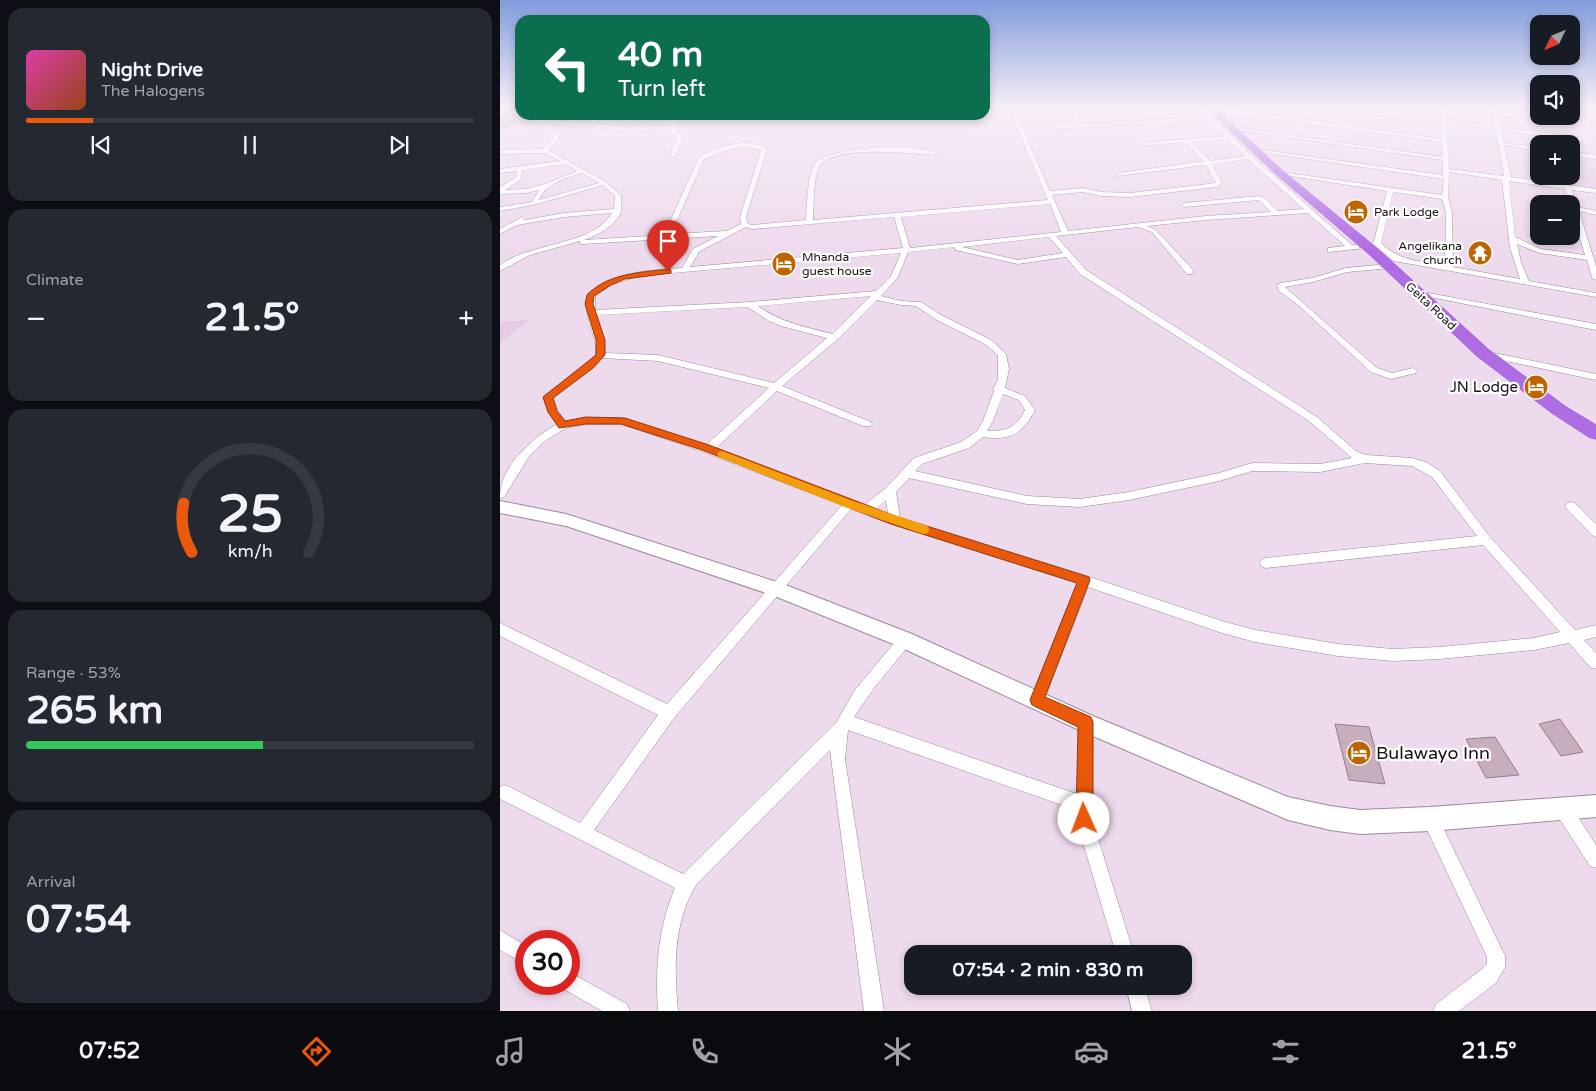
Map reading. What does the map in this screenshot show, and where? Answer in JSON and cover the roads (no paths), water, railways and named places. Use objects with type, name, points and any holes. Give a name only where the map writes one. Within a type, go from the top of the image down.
[{"type":"highway","name":"Geita Road","points":[[1256,154],[1373,247],[1388,266],[1483,353],[1538,395],[1596,433]]},
{"type":"main road","points":[[500,507],[566,520],[777,589],[905,640],[1086,722],[1288,808],[1330,818],[1360,822],[1430,819],[1596,806]]},
{"type":"street","points":[[500,268],[523,255],[570,243],[597,232],[618,211],[618,196],[604,183],[552,154]]},
{"type":"street","points":[[667,236],[702,156],[709,154]]},
{"type":"street","points":[[745,225],[743,217],[763,154]]},
{"type":"street","points":[[809,223],[815,168],[821,161],[850,154]]},
{"type":"street","points":[[1031,154],[1066,234]]},
{"type":"street","points":[[1048,193],[1083,190],[1101,194],[1130,194],[1216,186],[1219,183],[1207,161],[1200,154]]},
{"type":"street","points":[[1119,175],[1161,171],[1207,161],[1255,154]]},
{"type":"street","points":[[1256,154],[1309,211],[1351,248]]},
{"type":"street","points":[[1258,154],[1506,179],[1553,185],[1569,190],[1596,191]]},
{"type":"street","points":[[1403,154],[1446,159]]},
{"type":"street","points":[[1446,154],[1445,197],[1449,212],[1449,268]]},
{"type":"street","points":[[1502,154],[1512,238],[1521,276],[1526,282]]},
{"type":"street","points":[[1580,155],[1596,157]]},
{"type":"street","points":[[500,171],[566,162]]},
{"type":"street","points":[[500,191],[518,179],[520,169]]},
{"type":"street","points":[[500,191],[526,191],[547,186],[583,171]]},
{"type":"street","points":[[1281,174],[1445,197]]},
{"type":"street","points":[[500,210],[535,203],[604,183]]},
{"type":"street","points":[[535,203],[537,194],[547,186]]},
{"type":"street","points":[[1373,247],[1390,190]]},
{"type":"street","points":[[1569,190],[1570,195]]},
{"type":"street","points":[[500,232],[517,223],[551,198]]},
{"type":"street","points":[[1184,205],[1259,198],[1263,199],[1276,213]]},
{"type":"street","points":[[684,270],[696,251],[709,242],[745,225],[764,227],[1052,202]]},
{"type":"street","points":[[1580,209],[1596,212]]},
{"type":"street","points":[[517,223],[564,215],[618,211]]},
{"type":"street","points":[[949,246],[1018,262],[1026,250],[1051,235],[1139,227],[1206,218],[1309,211]]},
{"type":"street","points":[[708,449],[836,337],[894,277],[906,250],[897,215]]},
{"type":"street","points":[[1139,227],[1154,231],[1190,272]]},
{"type":"street","points":[[1580,228],[1596,278]]},
{"type":"street","points":[[570,243],[726,233]]},
{"type":"street","points":[[1051,235],[1075,264],[1092,278],[1203,347],[1313,419],[1345,449],[1358,457],[1366,459],[1412,462],[1430,469],[1445,484],[1486,540],[1596,663]]},
{"type":"street","points":[[1512,238],[1523,246],[1534,250],[1589,258]]},
{"type":"street","points":[[563,425],[553,412],[548,397],[590,366],[600,355],[600,340],[589,304],[591,295],[608,283],[637,274],[949,246],[1026,250],[1067,255]]},
{"type":"street","points":[[1331,250],[1373,247],[1395,258],[1596,295]]},
{"type":"street","points":[[1388,266],[1346,270],[1313,280],[1281,285],[1282,289],[1336,335],[1367,366],[1386,375],[1398,375],[1413,371]]},
{"type":"street","points":[[1415,292],[1596,327]]},
{"type":"street","points":[[591,313],[878,295],[901,303],[918,304],[938,317],[997,348],[1004,357],[1003,380],[982,433],[965,445],[918,461],[890,491],[865,510]]},
{"type":"street","points":[[750,304],[778,321],[836,337]]},
{"type":"street","points":[[1483,353],[1595,377]]},
{"type":"street","points":[[600,355],[666,360],[777,387],[867,424]]},
{"type":"street","points":[[982,433],[1010,433],[1022,426],[1030,410],[1028,403],[1022,398],[998,389]]},
{"type":"street","points":[[500,494],[526,452],[541,438],[563,425],[586,421],[621,421],[708,449],[865,510],[1084,580],[1222,627],[1255,636],[1338,650],[1393,655],[1439,653],[1534,644],[1596,631]]},
{"type":"street","points":[[906,473],[1027,500],[1080,503],[1129,496],[1219,477],[1252,466],[1320,468],[1366,459]]},
{"type":"street","points":[[890,491],[895,520]]},
{"type":"street","points":[[582,833],[669,713],[849,504]]},
{"type":"street","points":[[1571,506],[1596,532]]},
{"type":"street","points":[[1266,563],[1486,540]]},
{"type":"street","points":[[1037,700],[1084,580]]},
{"type":"street","points":[[500,629],[669,713]]},
{"type":"street","points":[[668,1011],[665,987],[670,928],[673,909],[680,893],[842,725],[856,702],[905,640]]},
{"type":"street","points":[[1086,722],[1083,804],[1087,832],[1122,945]]},
{"type":"street","points":[[842,725],[1083,804]]},
{"type":"street","points":[[842,725],[837,759],[874,1011]]},
{"type":"street","points":[[504,793],[686,885]]},
{"type":"street","points":[[1563,809],[1596,860]]},
{"type":"street","points":[[1430,819],[1496,956],[1496,967],[1489,976],[1443,1011]]},
{"type":"street","points":[[500,939],[515,949]]},
{"type":"street","points":[[580,987],[620,1011]]},
{"type":"street","points":[[1138,995],[1142,1011]]},
{"type":"street","points":[[1140,995],[1149,1011]]},
{"type":"place","name":"Park Lodge","points":[[1356,212]]},
{"type":"place","name":"Angelikana church","points":[[1480,253]]},
{"type":"place","name":"Mhanda guest house","points":[[784,264]]},
{"type":"place","name":"JN Lodge","points":[[1536,387]]},
{"type":"place","name":"Bulawayo Inn","points":[[1359,753]]}]
